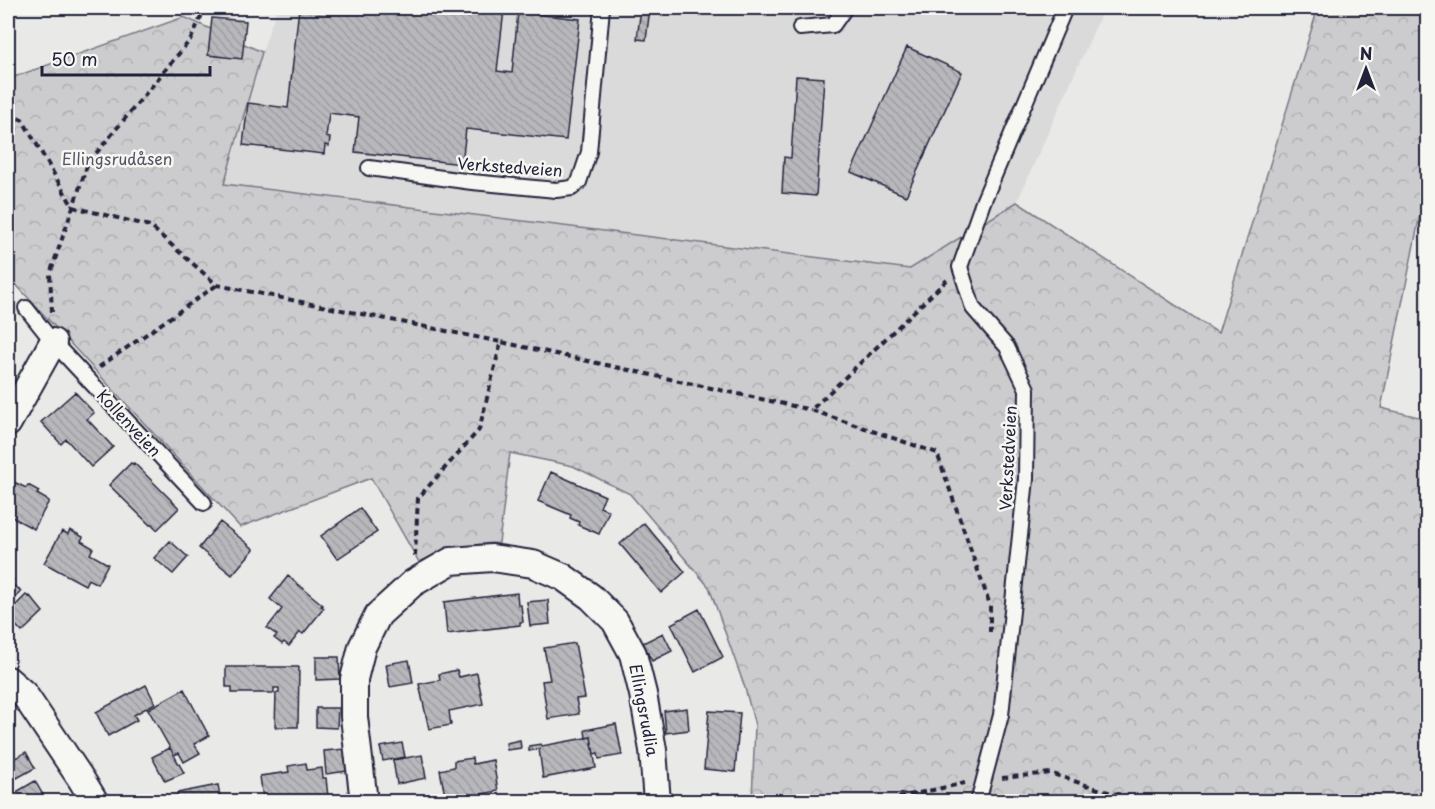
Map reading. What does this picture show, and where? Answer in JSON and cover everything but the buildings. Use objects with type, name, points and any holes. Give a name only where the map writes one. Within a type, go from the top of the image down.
[{"type":"street","points":[[8,423],[54,342]]},
{"type":"street","name":"Ellingsrudlia","points":[[364,801],[354,717],[354,679],[362,647],[378,615],[413,583],[452,561],[492,558],[533,564],[563,577],[591,597],[615,621],[633,654],[643,694],[653,750],[657,801]]},
{"type":"street","points":[[8,680],[24,694],[95,801]]},
{"type":"lane","name":"Verkstedveien","points":[[369,168],[472,182],[556,190],[572,188],[579,182],[589,152],[602,8]]},
{"type":"lane","points":[[800,28],[833,25],[845,8]]},
{"type":"lane","points":[[960,267],[983,202],[1065,8]]},
{"type":"lane","name":"Verkstedveien","points":[[960,267],[973,308],[1007,347],[1027,389],[1026,479],[1001,715],[978,801]]},
{"type":"lane","name":"Kollenveien","points":[[26,308],[85,377],[204,503]]},
{"type":"path","points":[[54,342],[50,274],[88,163],[191,39],[205,8]]},
{"type":"path","points":[[8,117],[22,120],[73,207],[150,226],[217,285],[501,342],[811,410],[937,453],[990,605],[990,653],[1007,656]]},
{"type":"path","points":[[811,410],[960,267]]},
{"type":"path","points":[[85,377],[217,285]]},
{"type":"path","points":[[413,583],[418,498],[479,430],[501,342]]},
{"type":"path","points":[[878,801],[984,779],[1050,773],[1104,791],[1136,798],[1166,798],[1185,801]]},
{"type":"shaded area","points":[[277,8],[1104,8],[1017,202],[910,269],[223,184]]},
{"type":"green space","name":"Ellingsrudåsen","points":[[1318,8],[1427,8],[1427,180],[1381,408],[1427,419],[1427,801],[752,801],[755,725],[745,688],[709,587],[630,494],[573,466],[510,453],[499,543],[458,548],[419,562],[371,478],[240,527],[8,276],[8,79],[184,17],[262,52],[224,184],[910,269],[1017,202],[1218,333]]}]
